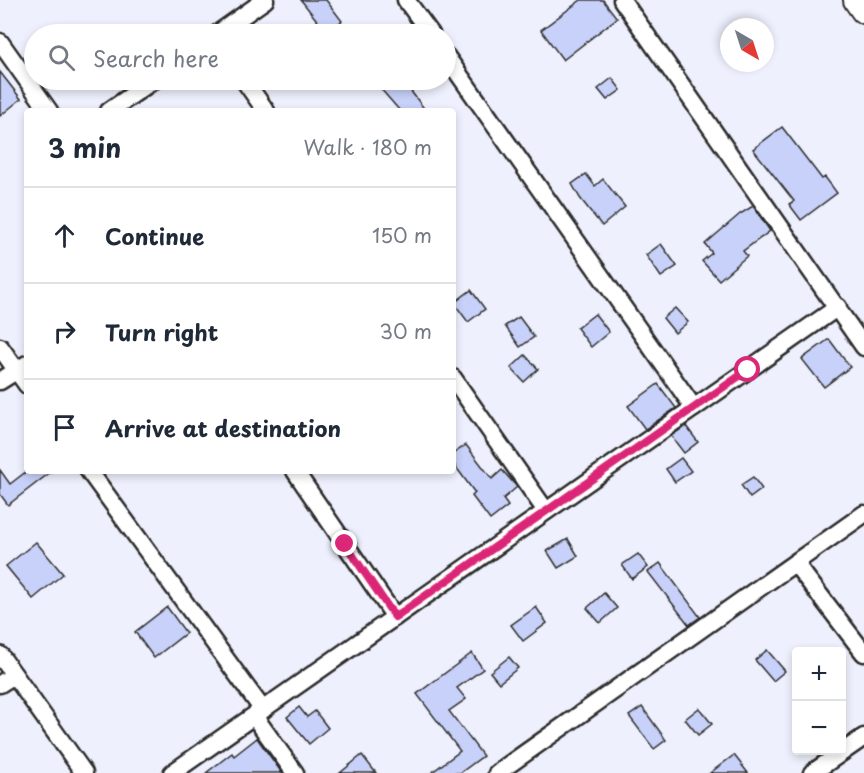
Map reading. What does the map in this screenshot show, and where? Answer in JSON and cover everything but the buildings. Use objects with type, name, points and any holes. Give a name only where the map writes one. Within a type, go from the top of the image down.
[{"type":"main road","points":[[857,0],[864,10]]},
{"type":"street","points":[[231,24],[265,0]]},
{"type":"street","points":[[406,0],[423,24]]},
{"type":"street","points":[[622,0],[864,347]]},
{"type":"street","points":[[0,42],[24,75]]},
{"type":"street","points":[[456,70],[694,408]]},
{"type":"street","points":[[35,90],[48,108]]},
{"type":"street","points":[[113,108],[139,90]]},
{"type":"street","points":[[251,90],[264,108]]},
{"type":"street","points":[[172,773],[838,307]]},
{"type":"street","points":[[0,347],[22,367],[0,381]]},
{"type":"street","points":[[456,382],[546,512]]},
{"type":"street","points":[[91,474],[258,713],[295,773]]},
{"type":"street","points":[[297,474],[395,617]]},
{"type":"street","points":[[497,773],[864,514]]},
{"type":"street","points":[[795,563],[864,653]]},
{"type":"street","points":[[0,655],[7,680],[84,773]]},
{"type":"street","points":[[812,773],[864,736]]},
{"type":"route","points":[[345,544],[395,617],[748,370]]}]
